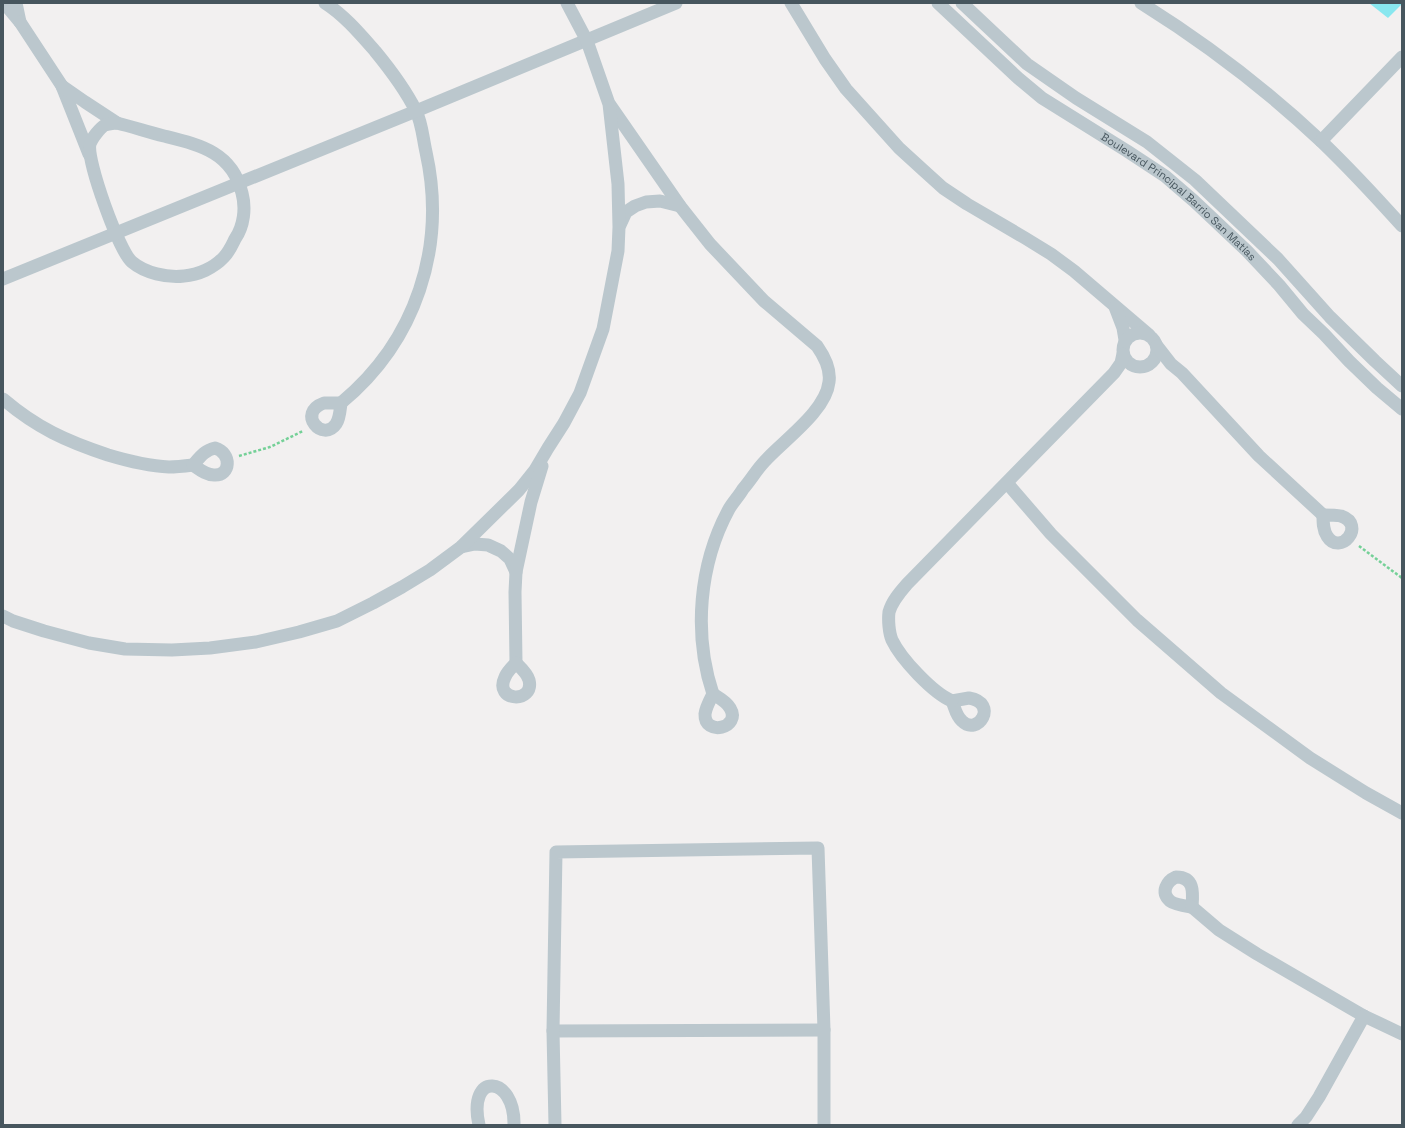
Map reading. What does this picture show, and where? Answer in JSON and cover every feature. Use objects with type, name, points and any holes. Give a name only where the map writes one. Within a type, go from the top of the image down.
[{"type":"street","points":[[4,3],[20,22],[62,86],[89,154],[101,194],[122,249],[131,262],[153,273],[170,276],[184,276],[201,272],[213,266],[224,257],[239,234],[243,218],[244,202],[240,183],[235,173],[225,162],[212,151],[196,144],[117,123],[62,86]]},
{"type":"street","points":[[16,3],[20,22]]},
{"type":"street","points":[[325,3],[351,26],[382,60],[416,112],[420,123],[430,174],[433,206],[432,235],[427,265],[411,313],[396,341],[376,368],[353,393],[341,403],[324,403],[318,405],[314,409],[312,420],[315,425],[320,429],[331,429],[338,420],[341,403]]},
{"type":"street","points":[[3,616],[44,631],[89,643],[125,649],[172,650],[210,648],[256,642],[299,632],[337,621],[373,604],[430,570],[461,547],[519,490],[535,470],[564,423],[580,393],[603,329],[618,252],[618,184],[609,104],[587,41],[567,3]]},
{"type":"street","points":[[3,279],[416,112],[676,3]]},
{"type":"street","points":[[791,3],[825,60],[846,89],[899,148],[943,188],[992,220],[1051,254],[1074,271],[1115,306],[1153,341],[1171,364],[1182,373],[1259,456],[1323,515],[1340,516],[1346,518],[1350,522],[1352,528],[1352,533],[1348,539],[1338,543],[1332,542],[1325,532],[1323,515]]},
{"type":"street","name":"Boulevard Principal Barrio San Matías","points":[[938,3],[1018,78],[1042,98],[1165,176],[1188,196],[1247,251],[1279,285],[1303,314],[1324,334],[1349,362],[1402,409]]},
{"type":"street","name":"Boulevard Principal Barrio San Matías","points":[[962,3],[1027,64],[1076,98],[1147,142],[1195,180],[1278,259],[1330,317],[1402,386]]},
{"type":"street","points":[[1141,3],[1245,75],[1321,141],[1359,179],[1402,226]]},
{"type":"street","points":[[1321,141],[1402,57]]},
{"type":"street","points":[[609,104],[680,206],[710,244],[764,301],[817,346],[823,354],[829,372],[829,383],[825,397],[807,421],[764,462],[730,508],[711,552],[702,607],[702,634],[709,681],[713,694]]},
{"type":"street","points":[[89,154],[90,143],[97,133],[104,126],[117,123]]},
{"type":"street","points":[[619,227],[626,212],[635,206],[646,202],[660,201],[680,206]]},
{"type":"street","points":[[1115,306],[1123,328],[1125,340]]},
{"type":"street","points":[[952,701],[945,698],[932,688],[905,659],[892,639],[889,626],[889,612],[896,597],[1114,373],[1121,363],[1123,344],[1129,336],[1139,332],[1153,341],[1156,356],[1153,361],[1114,373]]},
{"type":"street","points":[[1123,354],[1128,362],[1138,365],[1171,364]]},
{"type":"street","points":[[3,399],[22,415],[48,431],[78,445],[142,464],[169,467],[193,465],[208,474],[214,475],[220,474],[225,470],[228,459],[225,453],[215,448],[204,452],[193,465]]},
{"type":"street","points":[[516,663],[516,572],[531,502],[548,448]]},
{"type":"street","points":[[1007,483],[1051,534],[1137,620],[1220,693],[1310,758],[1366,793],[1402,813]]},
{"type":"street","points":[[461,547],[474,544],[488,545],[501,551],[510,559],[516,572]]},
{"type":"street","points":[[555,1125],[553,1031],[556,852],[818,848],[824,1030],[824,1125]]},
{"type":"street","points":[[1192,907],[1219,930],[1257,954],[1364,1016],[1402,1034]]},
{"type":"street","points":[[1298,1125],[1306,1117],[1319,1097],[1364,1016]]},
{"type":"street","points":[[553,1031],[824,1030]]},
{"type":"street","points":[[479,1125],[476,1108],[478,1098],[482,1091],[488,1086],[496,1086],[504,1091],[510,1098],[514,1125]]},
{"type":"path","points":[[228,459],[270,447],[315,425]]},
{"type":"path","points":[[1348,539],[1402,578]]},
{"type":"water","points":[[1369,3],[1402,3],[1402,4],[1388,18]]}]
